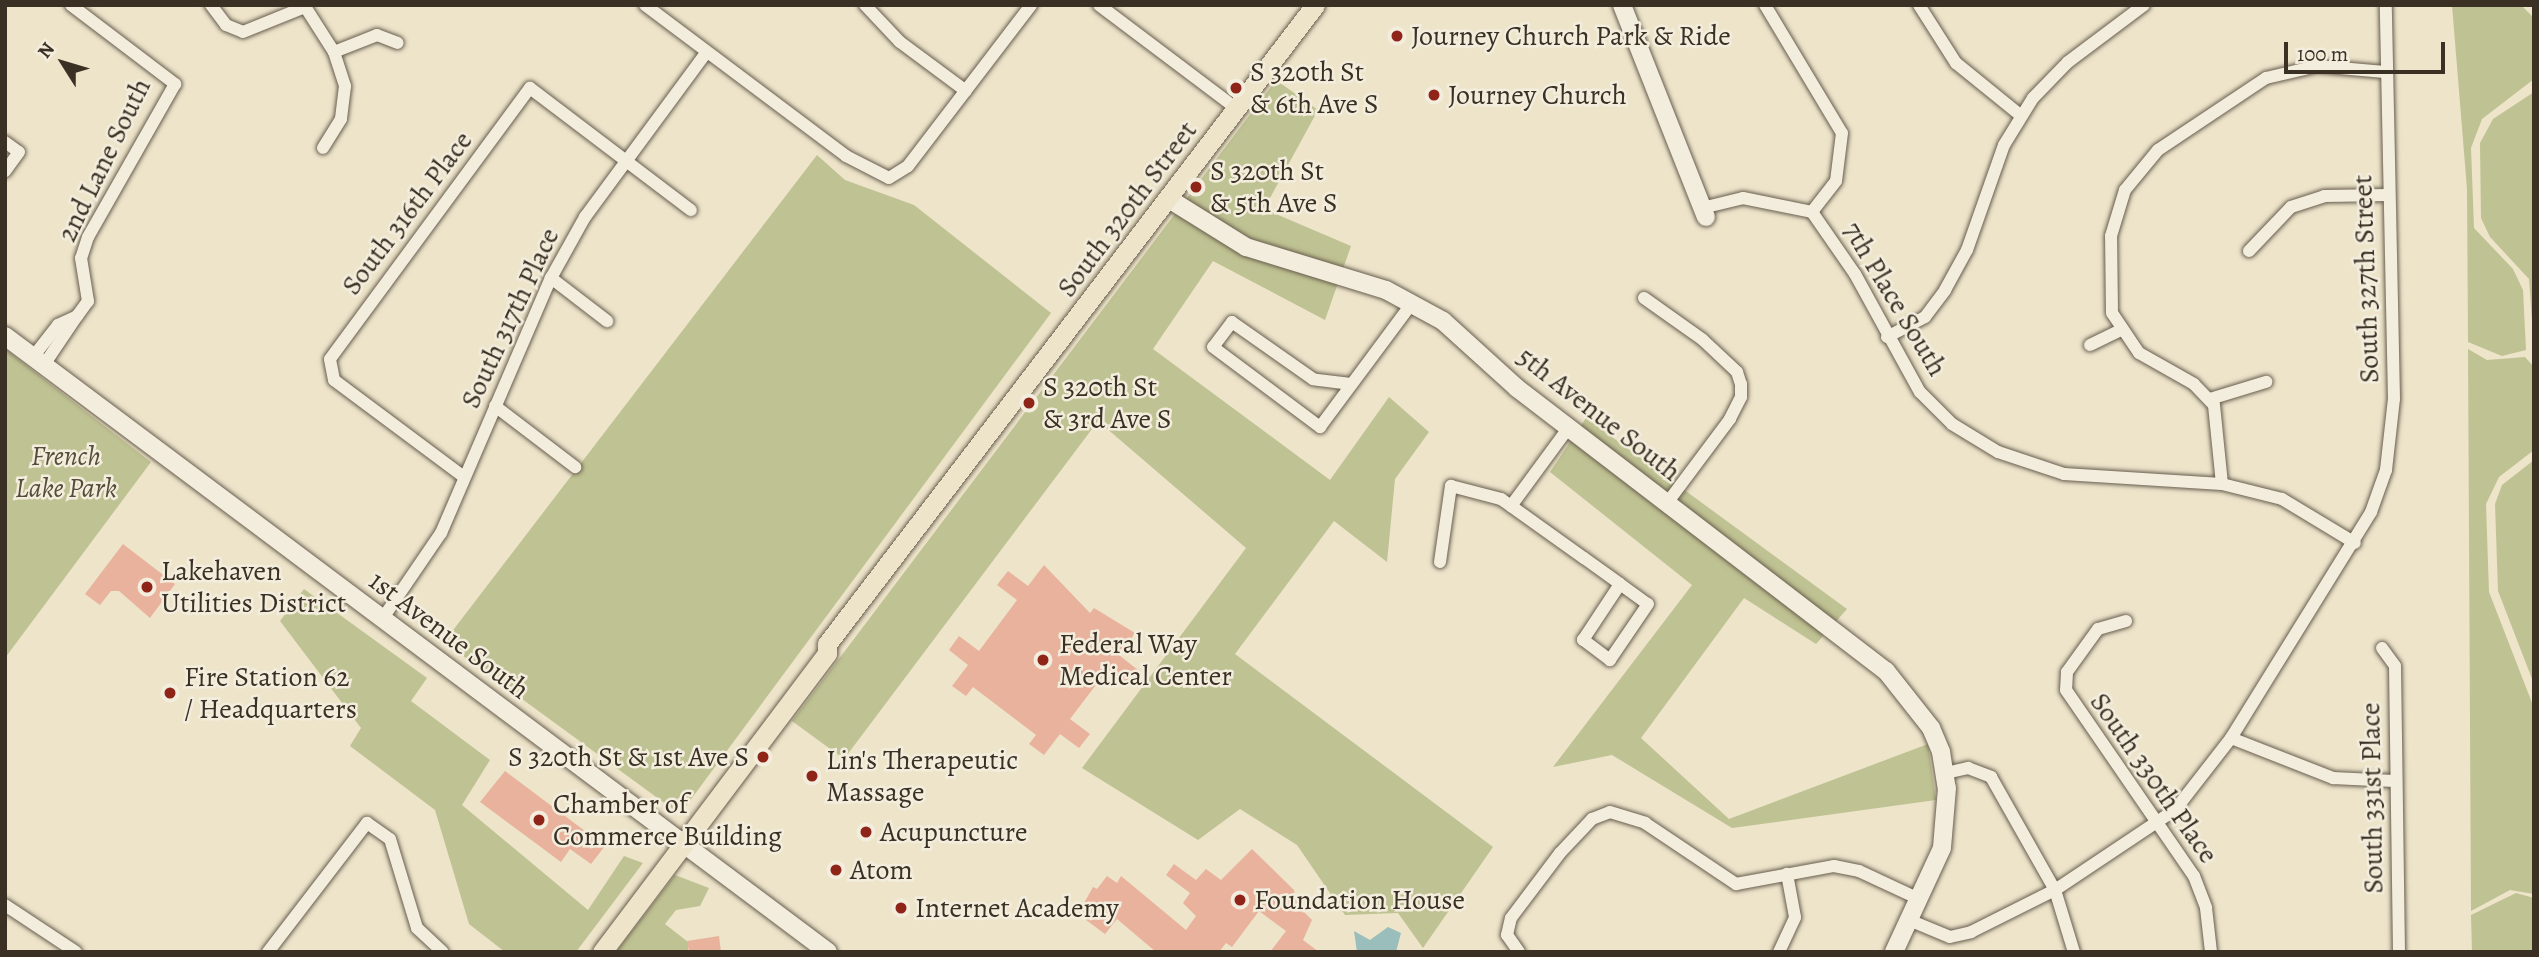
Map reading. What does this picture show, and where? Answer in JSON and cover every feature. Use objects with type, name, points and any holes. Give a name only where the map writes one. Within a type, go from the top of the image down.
[{"type":"main road","name":"South 320th Street","points":[[602,952],[827,653],[846,639],[982,458],[983,447],[1315,5]]},
{"type":"street","name":"2nd Lane South","points":[[38,361],[58,325],[77,316],[88,301],[81,257],[88,237],[175,84],[71,5]]},
{"type":"street","points":[[211,5],[226,25],[243,32],[305,6],[334,52],[343,75],[344,108],[323,148]]},
{"type":"street","points":[[645,5],[858,164],[889,178],[905,171],[1031,5]]},
{"type":"street","points":[[865,5],[900,42],[966,91]]},
{"type":"street","points":[[1099,5],[1237,109]]},
{"type":"street","points":[[1622,5],[1704,212]]},
{"type":"street","points":[[1765,5],[1842,133],[1836,181],[1812,212]]},
{"type":"street","points":[[1919,5],[1956,62],[2020,115]]},
{"type":"street","points":[[1887,337],[1924,317],[1945,290],[1967,250],[1997,163],[2020,115],[2068,62],[2144,5]]},
{"type":"street","name":"South 327th Street","points":[[1909,920],[1940,935],[1962,936],[2056,890],[2158,823],[2195,790],[2355,543],[2381,489],[2390,442],[2386,5]]},
{"type":"street","points":[[334,52],[377,35],[398,43]]},
{"type":"street","name":"South 317th Place","points":[[383,618],[441,533],[551,278],[626,161],[706,53]]},
{"type":"street","points":[[2222,484],[2218,420],[2210,400],[2183,377],[2143,357],[2119,331],[2110,302],[2108,265],[2125,191],[2158,150],[2248,87],[2304,67],[2385,72]]},
{"type":"street","name":"South 316th Place","points":[[464,477],[334,380],[328,370],[330,359],[530,88],[626,161]]},
{"type":"street","points":[[5,142],[19,152],[5,171]]},
{"type":"street","points":[[626,161],[691,210]]},
{"type":"street","points":[[2249,251],[2279,216],[2299,204],[2341,194],[2387,195]]},
{"type":"street","name":"7th Place South","points":[[1704,212],[1743,198],[1812,212],[1855,274],[1887,337],[1934,408],[1974,439],[2010,457],[2064,474],[2222,484],[2303,507],[2355,543]]},
{"type":"street","name":"5th Avenue South","points":[[1169,199],[1246,247],[1387,290],[1452,328],[1569,427],[1858,645],[1913,702],[1941,752],[1946,773],[1942,848],[1894,952]]},
{"type":"street","points":[[551,278],[607,321]]},
{"type":"street","points":[[1644,298],[1703,340],[1737,372],[1741,384],[1741,397],[1730,419],[1668,502]]},
{"type":"street","points":[[1351,384],[1310,377],[1232,322],[1213,347],[1320,426],[1412,303]]},
{"type":"street","points":[[2090,345],[2119,331]]},
{"type":"street","name":"1st Avenue South","points":[[5,336],[828,952]]},
{"type":"street","points":[[2210,400],[2266,382]]},
{"type":"street","points":[[495,406],[575,467]]},
{"type":"street","points":[[1511,506],[1569,427]]},
{"type":"street","points":[[1440,562],[1451,486],[1511,506],[1648,604],[1610,660],[1583,640],[1620,584]]},
{"type":"street","name":"South 330th Place","points":[[2126,621],[2098,629],[2067,672],[2066,690],[2198,883],[2211,952]]},
{"type":"street","name":"South 331st Place","points":[[2382,648],[2395,666],[2394,781],[2399,952]]},
{"type":"street","points":[[2231,738],[2333,778],[2394,781]]},
{"type":"street","points":[[1946,773],[1968,768],[1991,777],[2056,890],[2074,952]]},
{"type":"street","points":[[1519,952],[1507,935],[1511,918],[1560,853],[1595,817],[1620,812],[1661,832],[1734,883],[1846,867],[1919,899]]},
{"type":"street","points":[[268,952],[359,831],[372,824],[386,834],[417,928],[443,952]]},
{"type":"street","points":[[1779,952],[1795,918],[1787,874]]},
{"type":"street","points":[[5,905],[47,928],[76,952]]},
{"type":"green space","points":[[2452,5],[2521,5],[2534,18],[2534,79],[2482,119],[2471,148],[2474,228],[2513,269],[2523,290],[2526,350],[2502,356],[2468,342],[2467,189]]},
{"type":"green space","points":[[1276,80],[1318,110],[1264,209],[1351,246],[1325,320],[1213,261],[1153,349],[1330,480],[1389,397],[1429,432],[1395,479],[1387,562],[1334,521],[1235,654],[1493,847],[1423,948],[1398,913],[1345,915],[1297,845],[1240,809],[1198,840],[1082,768],[1246,548],[1098,421],[844,759],[792,721]]},
{"type":"green space","points":[[2534,92],[2534,349],[2529,279],[2490,237],[2481,218],[2480,143],[2493,119]]},
{"type":"green space","points":[[817,155],[845,180],[914,205],[1051,313],[686,806],[674,810],[444,642]]},
{"type":"green space","name":"French Lake Park","points":[[5,349],[151,462],[5,658]]},
{"type":"green space","points":[[2468,349],[2487,360],[2525,357],[2534,367],[2534,450],[2499,477],[2486,504],[2489,592],[2534,708],[2534,894],[2510,890],[2471,911]]},
{"type":"green space","points":[[1586,418],[1847,609],[1816,644],[1744,598],[1641,738],[1729,819],[1928,744],[1936,800],[1732,828],[1612,755],[1553,767],[1692,585],[1550,472]]},
{"type":"green space","points":[[2534,460],[2534,684],[2498,591],[2495,504],[2502,485]]},
{"type":"green space","points":[[304,589],[427,678],[411,701],[490,760],[462,805],[588,910],[624,856],[643,863],[576,952],[505,952],[469,924],[435,810],[350,746],[361,728],[280,621]]},
{"type":"green space","points":[[675,875],[709,888],[700,906],[676,910],[665,924],[688,942],[688,952],[616,952]]},
{"type":"green space","points":[[2516,893],[2534,898],[2534,952],[2472,952],[2471,915]]},
{"type":"water","points":[[1388,927],[1401,933],[1396,952],[1357,952],[1354,931],[1370,940]]},
{"type":"building","points":[[123,544],[175,584],[150,618],[119,591],[111,591],[100,605],[85,594]]},
{"type":"building","name":"Federal Way Medical Center","points":[[1044,565],[1090,613],[1094,608],[1135,633],[1119,655],[1138,670],[1128,684],[1108,669],[1070,719],[1090,734],[1079,748],[1060,734],[1044,755],[1029,744],[1036,735],[973,687],[966,696],[952,686],[968,665],[949,650],[959,636],[979,651],[1017,600],[997,585],[1008,571],[1028,586]]},
{"type":"building","name":"Chamber of Commerce Building","points":[[505,771],[605,846],[591,864],[570,849],[561,862],[480,802]]},
{"type":"building","name":"Foundation House","points":[[1252,849],[1294,890],[1298,906],[1312,920],[1303,940],[1319,952],[1270,952],[1286,931],[1259,911],[1232,947],[1226,943],[1219,952],[1156,952],[1117,919],[1105,934],[1078,914],[1093,887],[1097,889],[1107,876],[1117,883],[1121,876],[1186,930],[1196,916],[1183,903],[1190,893],[1166,875],[1174,864],[1196,880],[1206,869],[1221,880]]},
{"type":"building","points":[[719,936],[721,952],[689,952],[687,941]]},
{"type":"place","name":"Journey Church Park & Ride","points":[[1397,36]]},
{"type":"place","name":"S 320th St & 6th Ave S","points":[[1236,88]]},
{"type":"place","name":"Journey Church","points":[[1434,95]]},
{"type":"place","name":"S 320th St & 5th Ave S","points":[[1196,187]]},
{"type":"place","name":"S 320th St & 3rd Ave S","points":[[1029,403]]},
{"type":"place","name":"Lakehaven Utilities District","points":[[147,587]]},
{"type":"place","name":"Federal Way Medical Center","points":[[1043,660]]},
{"type":"place","name":"Fire Station 62 / Headquarters","points":[[170,693]]},
{"type":"place","name":"S 320th St & 1st Ave S","points":[[763,757]]},
{"type":"place","name":"Lin's Therapeutic Massage","points":[[812,776]]},
{"type":"place","name":"Chamber of Commerce Building","points":[[539,820]]},
{"type":"place","name":"Acupuncture","points":[[866,832]]},
{"type":"place","name":"Atom","points":[[836,870]]},
{"type":"place","name":"Foundation House","points":[[1240,900]]},
{"type":"place","name":"Internet Academy","points":[[901,908]]}]
